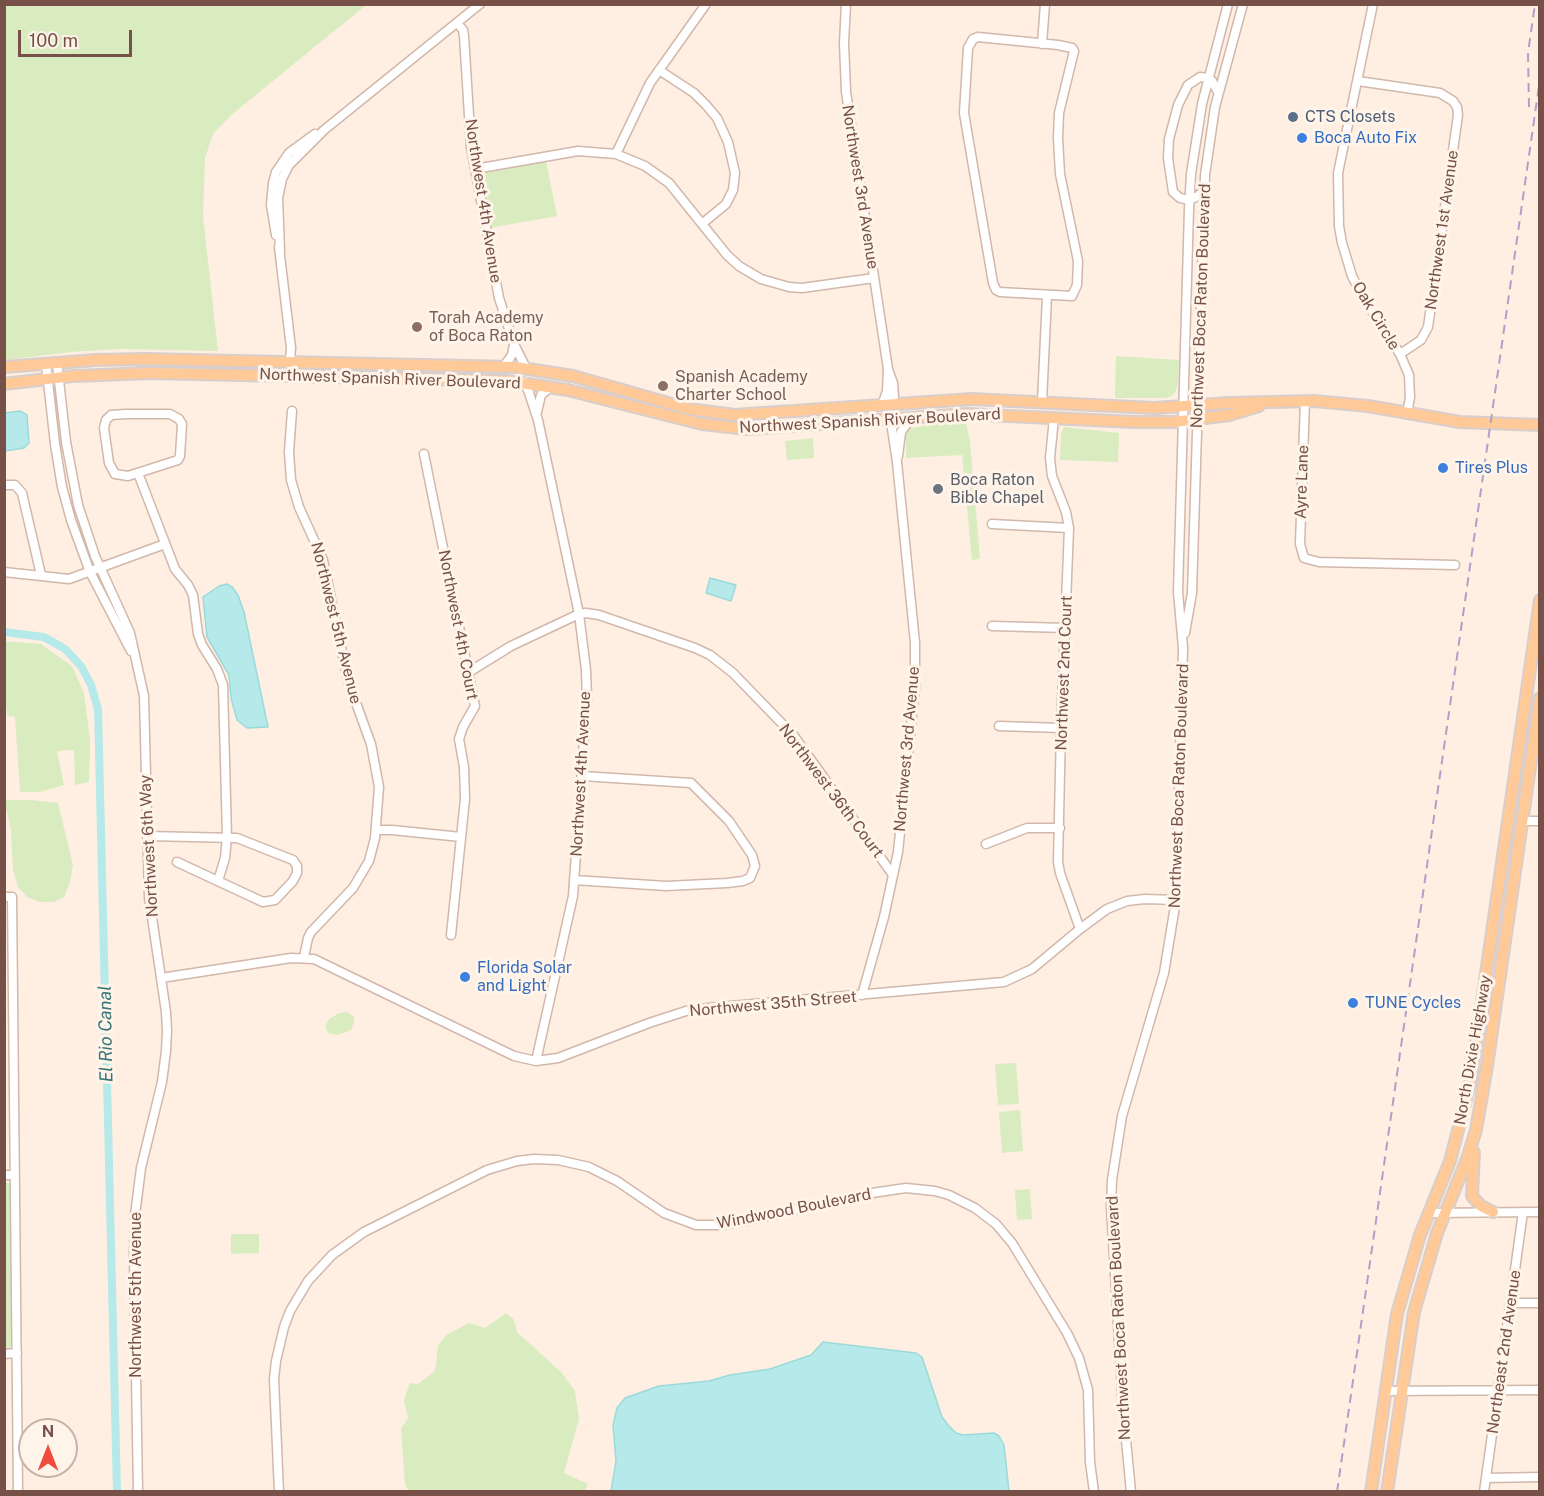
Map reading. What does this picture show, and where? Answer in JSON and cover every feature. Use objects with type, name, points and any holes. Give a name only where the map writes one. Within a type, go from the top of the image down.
[{"type":"main road","name":"Northwest Spanish River Boulevard","points":[[4,367],[145,359],[504,366],[573,376],[677,406],[710,413],[746,415],[975,399],[1139,408],[1305,401],[1361,405],[1460,422],[1539,425]]},
{"type":"main road","points":[[208,374],[237,369],[277,368],[290,361]]},
{"type":"main road","name":"Northwest Spanish River Boulevard","points":[[4,384],[53,378],[123,374],[524,382],[689,422],[729,428],[813,425],[973,414],[1141,422],[1184,421],[1229,415],[1271,403]]},
{"type":"main road","points":[[896,419],[908,411],[952,406],[975,399]]},
{"type":"main road","points":[[813,425],[833,417],[879,413],[886,405]]},
{"type":"main road","points":[[729,428],[754,420],[801,411]]},
{"type":"main road","name":"North Dixie Highway","points":[[1371,1491],[1397,1314],[1428,1213],[1450,1161],[1470,1084],[1538,627],[1539,600]]},
{"type":"main road","name":"North Dixie Highway","points":[[1387,1491],[1414,1312],[1428,1261],[1476,1130],[1539,698]]},
{"type":"main road","points":[[1476,1130],[1470,1191],[1474,1200],[1493,1212]]},
{"type":"street","points":[[290,361],[280,251],[278,198],[282,179],[290,165],[324,130],[480,4]]},
{"type":"street","points":[[616,154],[642,97],[706,4]]},
{"type":"street","name":"Northwest 3rd Avenue","points":[[846,4],[844,43],[846,92],[888,369],[894,392],[886,405]]},
{"type":"street","points":[[1042,44],[1045,4]]},
{"type":"street","name":"Northwest Boca Raton Boulevard","points":[[1131,1491],[1116,1304],[1111,1207],[1112,1177],[1122,1116],[1164,973],[1176,900],[1183,648],[1179,592],[1189,200],[1196,139],[1208,78],[1228,4]]},
{"type":"street","name":"Northwest Boca Raton Boulevard","points":[[1183,648],[1192,593],[1203,191],[1218,93],[1243,4]]},
{"type":"street","name":"Oak Circle","points":[[1373,4],[1338,172],[1339,226],[1352,276],[1400,354],[1410,379],[1407,414]]},
{"type":"street","name":"Northwest 4th Avenue","points":[[457,23],[463,30],[464,36],[471,147],[499,298],[514,344],[526,368]]},
{"type":"street","points":[[988,38],[1042,44],[1071,48],[1074,51],[1059,113],[1058,138],[1060,174],[1076,251],[1078,274],[1077,285],[1072,296],[1047,296],[996,290],[964,113],[968,48],[973,39],[988,38]]},
{"type":"street","points":[[659,70],[694,93],[706,105],[717,118],[729,142],[735,173],[733,190],[726,204],[703,224]]},
{"type":"street","points":[[1203,191],[1189,200],[1180,198],[1173,192],[1168,139],[1178,105],[1188,85],[1200,77],[1208,78],[1218,93]]},
{"type":"street","name":"Northwest 1st Avenue","points":[[1358,81],[1448,96],[1453,101],[1458,115],[1428,327],[1421,340],[1400,354]]},
{"type":"street","points":[[475,169],[578,152],[616,154],[657,174],[679,194],[733,261],[746,271],[769,282],[802,288],[874,278]]},
{"type":"street","points":[[1041,402],[1047,296]]},
{"type":"street","points":[[504,366],[512,355],[514,344]]},
{"type":"street","name":"Northwest 6th Way","points":[[51,363],[82,521],[100,568],[130,633],[142,682],[149,897],[166,1022],[165,1065]]},
{"type":"street","name":"Northwest 6th Way","points":[[53,378],[55,444],[62,487],[74,530],[90,572],[137,662]]},
{"type":"street","name":"Northwest 4th Avenue","points":[[524,382],[537,416],[579,614],[587,698],[570,911],[536,1061]]},
{"type":"street","points":[[537,416],[541,395],[551,387]]},
{"type":"street","name":"Ayre Lane","points":[[1305,401],[1300,544],[1303,556],[1307,560],[1455,565]]},
{"type":"street","name":"Northwest 5th Avenue","points":[[292,411],[289,452],[291,480],[299,507],[323,560],[348,681],[375,761],[379,787],[372,853],[362,875],[311,932],[304,957]]},
{"type":"street","points":[[111,415],[175,415],[182,424],[178,460],[138,473],[120,476],[111,470],[104,428],[106,420],[111,415]]},
{"type":"street","name":"Northwest 3rd Avenue","points":[[897,462],[901,432],[911,418]]},
{"type":"street","name":"Northwest 2nd Court","points":[[1054,418],[1050,458],[1052,476],[1066,512],[1069,528],[1061,728],[1060,873],[1080,928]]},
{"type":"street","name":"Northwest 3rd Avenue","points":[[862,995],[898,852],[912,730],[915,644],[892,429],[896,419]]},
{"type":"street","name":"Northwest 4th Court","points":[[424,454],[475,706],[459,739],[465,783],[451,935]]},
{"type":"street","points":[[138,473],[175,568],[193,595],[198,634],[223,685],[226,837],[225,858],[218,881]]},
{"type":"street","points":[[4,484],[15,485],[22,493],[41,575]]},
{"type":"street","points":[[992,524],[1069,528]]},
{"type":"street","points":[[4,572],[69,579],[165,544]]},
{"type":"street","points":[[469,672],[511,646],[579,614]]},
{"type":"street","name":"Northwest 36th Court","points":[[579,614],[599,615],[694,648],[710,655],[734,673],[794,736],[893,875]]},
{"type":"street","points":[[992,626],[1066,628]]},
{"type":"street","points":[[999,726],[1061,728]]},
{"type":"street","points":[[574,880],[666,886],[743,881],[750,878],[755,866],[752,855],[729,822],[691,783],[582,776]]},
{"type":"street","points":[[1522,821],[1539,821]]},
{"type":"street","points":[[986,844],[1027,828],[1060,828]]},
{"type":"street","points":[[376,830],[461,837]]},
{"type":"street","points":[[147,836],[237,838],[293,860],[297,866],[297,873],[275,900],[263,902],[177,862]]},
{"type":"street","points":[[8,897],[15,1175],[18,1491]]},
{"type":"street","name":"Northwest 35th Street","points":[[161,978],[304,957],[331,967],[514,1056],[536,1061],[558,1058],[656,1020],[686,1011],[1004,982],[1032,969],[1100,914],[1127,902],[1145,899],[1176,900]]},
{"type":"street","name":"Northwest 5th Avenue","points":[[138,1491],[135,1215],[141,1168],[165,1065]]},
{"type":"street","name":"Windwood Boulevard","points":[[279,1491],[274,1379],[276,1361],[290,1311],[314,1274],[332,1255],[356,1236],[487,1170],[517,1161],[550,1159],[574,1162],[603,1173],[664,1213],[696,1225],[722,1225],[906,1188],[942,1193],[975,1208],[996,1224],[1012,1244],[1067,1333],[1079,1358],[1088,1390],[1090,1462],[1094,1491]]},
{"type":"street","points":[[4,1175],[15,1175]]},
{"type":"street","name":"Northeast 2nd Avenue","points":[[1484,1491],[1523,1212]]},
{"type":"street","points":[[1428,1213],[1539,1212]]},
{"type":"street","points":[[1511,1303],[1539,1303]]},
{"type":"street","points":[[4,1354],[17,1353]]},
{"type":"street","points":[[1385,1391],[1539,1390]]},
{"type":"street","points":[[1486,1478],[1539,1477]]},
{"type":"green space","points":[[4,5],[366,5],[230,116],[213,134],[205,158],[203,216],[218,351],[120,349],[5,360]]},
{"type":"green space","points":[[546,161],[557,216],[489,228],[482,189],[486,173]]},
{"type":"green space","points":[[1116,356],[1179,360],[1176,391],[1166,398],[1115,398]]},
{"type":"green space","points":[[966,423],[970,441],[980,559],[972,560],[962,455],[906,458],[908,429],[933,424]]},
{"type":"green space","points":[[1064,427],[1119,433],[1118,462],[1060,460],[1061,434]]},
{"type":"green space","points":[[813,438],[814,458],[787,460],[785,441]]},
{"type":"green space","points":[[4,641],[41,644],[72,666],[84,693],[90,740],[89,782],[75,785],[74,750],[57,751],[64,785],[40,792],[20,792],[15,717],[8,716],[5,704]]},
{"type":"green space","points":[[5,800],[58,803],[73,865],[64,897],[54,902],[40,902],[27,897],[18,887],[13,870],[11,831],[5,810]]},
{"type":"green space","points":[[347,1012],[354,1017],[351,1030],[337,1035],[328,1033],[325,1026],[329,1019],[339,1013]]},
{"type":"green space","points":[[1016,1063],[1019,1104],[998,1105],[995,1064]]},
{"type":"green space","points":[[1020,1110],[1023,1151],[1002,1153],[999,1112]]},
{"type":"green space","points":[[4,1180],[11,1185],[12,1344],[8,1350],[5,1350]]},
{"type":"green space","points":[[1030,1189],[1032,1219],[1017,1220],[1015,1190]]},
{"type":"green space","points":[[231,1234],[259,1234],[259,1253],[231,1254]]},
{"type":"green space","points":[[506,1313],[514,1320],[517,1332],[561,1372],[575,1391],[579,1419],[564,1473],[588,1484],[585,1491],[409,1491],[405,1485],[401,1429],[408,1418],[404,1400],[410,1383],[418,1384],[435,1371],[438,1346],[446,1335],[469,1323],[485,1328]]},
{"type":"water","points":[[20,411],[27,415],[29,443],[24,448],[5,451],[5,413]]},
{"type":"water","points":[[710,578],[736,585],[731,601],[706,593]]},
{"type":"water","points":[[227,584],[238,595],[244,612],[268,727],[247,728],[237,720],[231,698],[229,675],[207,637],[203,597],[219,586]]},
{"type":"water","points":[[823,1342],[916,1353],[922,1357],[942,1417],[948,1425],[956,1433],[963,1435],[994,1433],[999,1436],[1004,1445],[1009,1491],[611,1491],[616,1461],[613,1425],[617,1408],[625,1398],[659,1386],[709,1381],[730,1375],[770,1369],[811,1355]]},
{"type":"waterway","name":"El Rio Canal","points":[[4,632],[44,637],[65,649],[81,666],[91,685],[98,709],[117,1492]]},
{"type":"railway","points":[[1529,107],[1528,53],[1535,4]]},
{"type":"railway","points":[[1337,1492],[1540,79]]},
{"type":"place","name":"CTS Closets","points":[[1293,117]]},
{"type":"place","name":"Boca Auto Fix","points":[[1302,138]]},
{"type":"place","name":"Torah Academy of Boca Raton","points":[[417,327]]},
{"type":"place","name":"Spanish Academy Charter School","points":[[663,386]]},
{"type":"place","name":"Tires Plus","points":[[1443,468]]},
{"type":"place","name":"Boca Raton Bible Chapel","points":[[938,489]]},
{"type":"place","name":"Florida Solar and Light","points":[[465,977]]},
{"type":"place","name":"TUNE Cycles","points":[[1353,1003]]}]
